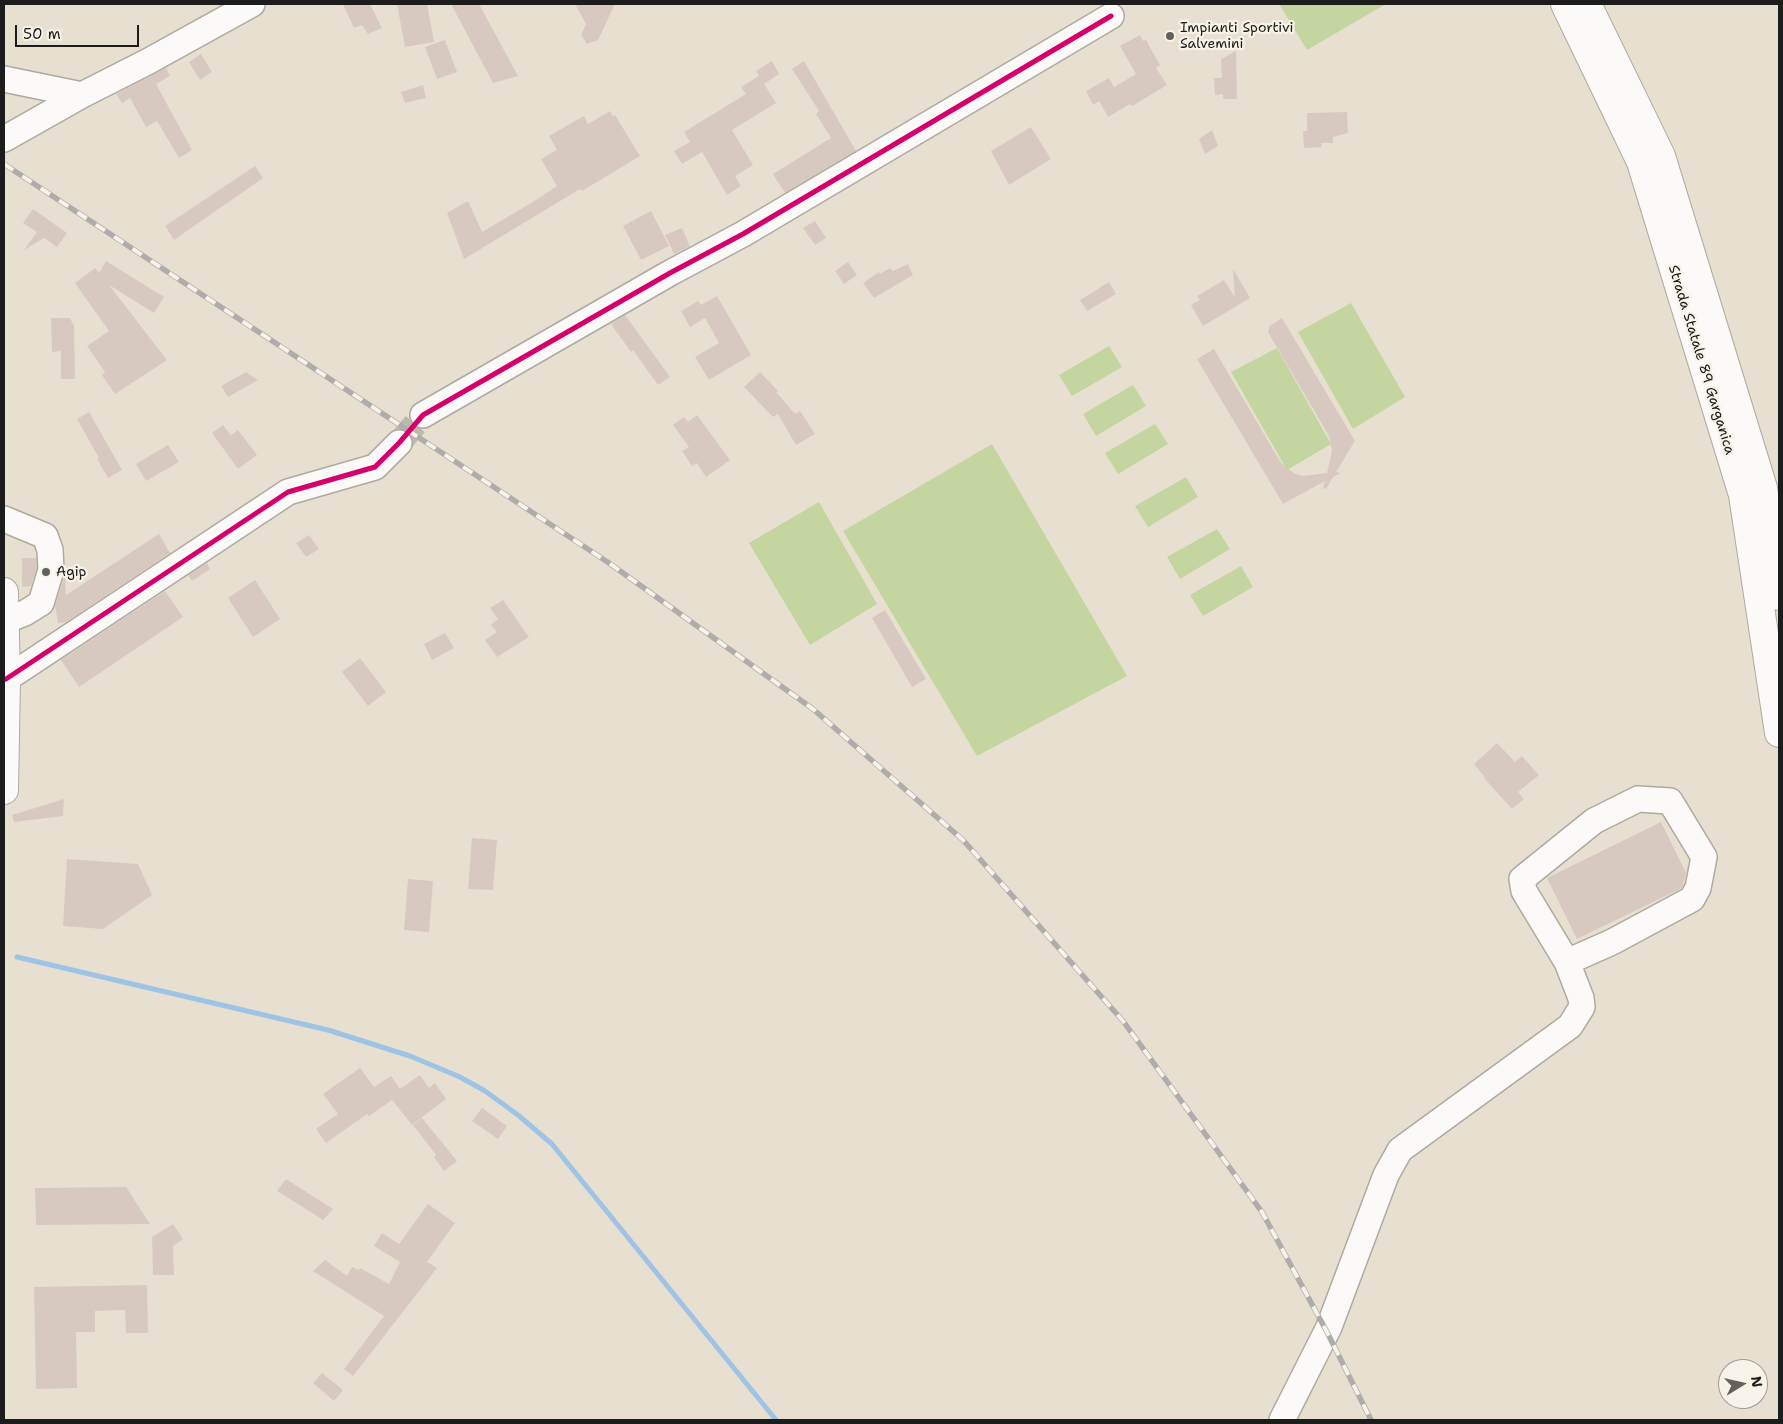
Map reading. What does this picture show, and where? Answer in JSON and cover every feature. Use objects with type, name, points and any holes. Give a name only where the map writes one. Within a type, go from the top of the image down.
[{"type":"main road","name":"Strada Statale 89 Garganica","points":[[1565,4],[1640,162],[1743,495],[1779,733]]},
{"type":"main road","name":"Strada Statale 89 Garganica","points":[[1587,4],[1661,156],[1763,488],[1779,596]]},
{"type":"main road","points":[[4,592],[6,679],[4,790]]},
{"type":"street","points":[[4,140],[82,95],[147,62],[252,4]]},
{"type":"street","points":[[423,415],[670,273],[743,234],[1111,16]]},
{"type":"street","points":[[4,79],[82,95]]},
{"type":"street","points":[[6,679],[288,492],[375,467],[399,443]]},
{"type":"street","points":[[4,519],[25,526],[44,536],[50,550],[51,570],[41,603],[25,613],[5,621]]},
{"type":"street","points":[[1282,1420],[1329,1327],[1386,1175],[1400,1150],[1570,1026],[1582,1007],[1581,998],[1567,962],[1524,891],[1522,879],[1594,821],[1638,799],[1670,800],[1704,857],[1698,888],[1692,899],[1612,942],[1567,962]]},
{"type":"green space","points":[[1279,4],[1386,4],[1307,50]]},
{"type":"green space","points":[[1351,303],[1405,397],[1353,429],[1298,332]]},
{"type":"green space","points":[[1109,346],[1122,367],[1072,396],[1059,375]]},
{"type":"green space","points":[[1277,348],[1331,444],[1287,470],[1231,372]]},
{"type":"green space","points":[[1133,385],[1146,406],[1096,436],[1083,414]]},
{"type":"green space","points":[[1155,424],[1168,444],[1118,474],[1105,453]]},
{"type":"green space","points":[[992,444],[1127,676],[977,756],[843,531]]},
{"type":"green space","points":[[1186,477],[1198,497],[1148,527],[1135,506]]},
{"type":"green space","points":[[819,502],[877,604],[810,645],[749,543]]},
{"type":"green space","points":[[1217,529],[1230,549],[1180,579],[1167,557]]},
{"type":"green space","points":[[1241,566],[1253,587],[1203,616],[1190,595]]},
{"type":"building","points":[[343,4],[370,4],[382,28],[368,34],[362,25],[354,28]]},
{"type":"building","points":[[397,4],[427,4],[434,42],[405,47]]},
{"type":"building","points":[[451,4],[479,4],[518,76],[493,83]]},
{"type":"building","points":[[575,4],[615,4],[598,40],[587,44],[581,35],[586,24]]},
{"type":"building","points":[[1140,35],[1143,41],[1146,40],[1160,65],[1156,68],[1167,85],[1132,106],[1130,104],[1108,117],[1099,101],[1093,105],[1086,91],[1109,78],[1114,87],[1136,74],[1120,46]]},
{"type":"building","points":[[445,40],[457,72],[437,79],[425,47]]},
{"type":"building","points":[[1236,51],[1237,99],[1223,99],[1223,94],[1215,95],[1214,78],[1222,78],[1221,59]]},
{"type":"building","points":[[201,54],[212,72],[200,80],[189,62]]},
{"type":"building","points":[[772,61],[779,74],[764,84],[776,103],[732,130],[753,165],[735,176],[741,186],[727,195],[702,152],[682,164],[674,151],[690,142],[684,132],[746,94],[741,87],[759,76],[756,71]]},
{"type":"building","points":[[804,61],[856,151],[785,193],[773,174],[831,138],[816,114],[819,111],[792,69]]},
{"type":"building","points":[[166,68],[170,76],[156,84],[192,150],[179,158],[157,121],[146,127],[130,98],[122,103],[116,94]]},
{"type":"building","points":[[423,85],[426,98],[405,103],[401,92]]},
{"type":"building","points":[[610,111],[613,117],[615,115],[640,156],[582,191],[580,189],[464,259],[447,213],[468,201],[482,232],[536,200],[557,186],[541,159],[557,150],[549,136],[584,116],[588,124]]},
{"type":"building","points":[[1347,112],[1348,133],[1333,137],[1333,143],[1321,143],[1322,147],[1304,148],[1303,131],[1307,131],[1307,113]]},
{"type":"building","points":[[1031,127],[1051,159],[1009,185],[991,151]]},
{"type":"building","points":[[1212,130],[1218,146],[1205,154],[1199,139]]},
{"type":"building","points":[[255,166],[263,178],[174,240],[165,226]]},
{"type":"building","points":[[33,209],[67,233],[57,247],[44,238],[24,250],[37,232],[23,223]]},
{"type":"building","points":[[651,211],[669,246],[641,260],[623,226]]},
{"type":"building","points":[[815,221],[826,238],[815,245],[803,228]]},
{"type":"building","points":[[682,228],[690,246],[674,254],[665,235]]},
{"type":"building","points":[[106,261],[164,297],[154,313],[109,285],[167,360],[115,394],[102,375],[105,372],[87,346],[109,331],[75,283],[95,268],[99,273]]},
{"type":"building","points":[[848,262],[857,275],[844,284],[835,271]]},
{"type":"building","points":[[908,264],[913,275],[874,298],[863,283],[879,272],[880,274],[890,268],[893,271]]},
{"type":"building","points":[[1233,269],[1250,298],[1203,326],[1191,305],[1200,300],[1197,296],[1224,280],[1235,298]]},
{"type":"building","points":[[1109,282],[1116,294],[1087,311],[1080,300]]},
{"type":"building","points":[[717,296],[751,355],[709,380],[695,357],[719,343],[705,318],[690,327],[681,311],[698,301],[701,305]]},
{"type":"building","points":[[625,315],[670,377],[658,385],[633,350],[631,352],[611,324]]},
{"type":"building","points":[[51,318],[70,318],[74,326],[75,379],[61,379],[61,351],[52,352]]},
{"type":"building","points":[[1282,318],[1355,441],[1336,472],[1341,473],[1333,477],[1326,489],[1323,488],[1325,481],[1283,504],[1197,359],[1214,349],[1281,463],[1295,474],[1303,476],[1327,473],[1332,451],[1329,436],[1268,332],[1270,326]]},
{"type":"building","points":[[246,372],[258,380],[228,397],[221,386]]},
{"type":"building","points":[[760,372],[778,391],[776,392],[795,414],[800,411],[815,434],[796,445],[778,414],[773,417],[744,387]]},
{"type":"building","points":[[89,412],[122,470],[108,478],[77,419]]},
{"type":"building","points":[[697,415],[730,460],[706,477],[697,463],[692,466],[682,451],[689,447],[673,425],[684,417],[688,422]]},
{"type":"building","points":[[223,425],[231,435],[238,430],[257,455],[238,469],[212,433]]},
{"type":"building","points":[[168,445],[179,462],[146,481],[136,464]]},
{"type":"building","points":[[159,534],[170,553],[66,622],[58,623],[55,605],[65,574],[66,595]]},
{"type":"building","points":[[309,535],[319,549],[306,557],[296,543]]},
{"type":"building","points":[[22,558],[36,558],[37,568],[31,586],[22,587]]},
{"type":"building","points":[[207,563],[210,569],[192,581],[188,575]]},
{"type":"building","points":[[255,580],[280,619],[253,637],[228,598]]},
{"type":"building","points":[[165,591],[183,617],[79,687],[61,660]]},
{"type":"building","points":[[503,600],[529,637],[497,657],[485,640],[497,632],[491,625],[498,619],[490,608]]},
{"type":"building","points":[[885,610],[926,679],[912,687],[872,618]]},
{"type":"building","points":[[445,633],[454,648],[432,660],[424,644]]},
{"type":"building","points":[[360,658],[386,692],[368,706],[342,672]]},
{"type":"building","points":[[1497,743],[1515,762],[1522,756],[1539,775],[1518,792],[1524,799],[1512,809],[1474,764]]},
{"type":"building","points":[[64,799],[63,816],[14,822],[12,815]]},
{"type":"building","points":[[1661,822],[1686,873],[1682,888],[1577,939],[1547,878]]},
{"type":"building","points":[[472,838],[497,840],[493,890],[468,889]]},
{"type":"building","points":[[67,859],[138,864],[152,895],[103,929],[63,926]]},
{"type":"building","points":[[408,879],[433,881],[429,932],[404,930]]},
{"type":"building","points":[[360,1068],[374,1087],[391,1076],[400,1089],[420,1075],[429,1088],[435,1083],[446,1099],[412,1125],[392,1100],[369,1116],[367,1114],[326,1143],[316,1129],[338,1114],[323,1094]]},
{"type":"building","points":[[482,1108],[507,1126],[498,1139],[472,1121]]},
{"type":"building","points":[[422,1118],[457,1161],[444,1171],[434,1157],[436,1155],[413,1125]]},
{"type":"building","points":[[286,1179],[333,1209],[323,1220],[277,1191]]},
{"type":"building","points":[[126,1187],[150,1224],[36,1225],[35,1188]]},
{"type":"building","points":[[428,1204],[455,1223],[427,1262],[437,1268],[353,1376],[344,1369],[384,1316],[313,1271],[325,1260],[347,1276],[352,1267],[359,1270],[360,1268],[389,1284],[400,1262],[374,1246],[382,1233],[399,1244]]},
{"type":"building","points":[[173,1224],[183,1239],[173,1246],[174,1275],[153,1275],[152,1237]]},
{"type":"building","points":[[147,1285],[148,1333],[126,1333],[125,1310],[95,1311],[95,1332],[76,1332],[77,1388],[36,1389],[34,1287]]},
{"type":"building","points":[[322,1373],[343,1390],[334,1401],[313,1383]]},
{"type":"waterway","points":[[17,957],[328,1030],[410,1056],[460,1077],[485,1091],[518,1115],[552,1144],[776,1420]]},
{"type":"tunnel","points":[[399,443],[423,415]]},
{"type":"railway","points":[[4,164],[609,563],[813,709],[963,840],[1123,1021],[1262,1212],[1327,1332],[1371,1420]]},
{"type":"cycle path","points":[[6,679],[288,492],[375,467],[423,415],[670,273],[743,234],[1111,16]]},
{"type":"place","name":"Impianti Sportivi Salvemini","points":[[1170,36]]},
{"type":"place","name":"Agip","points":[[46,572]]}]
